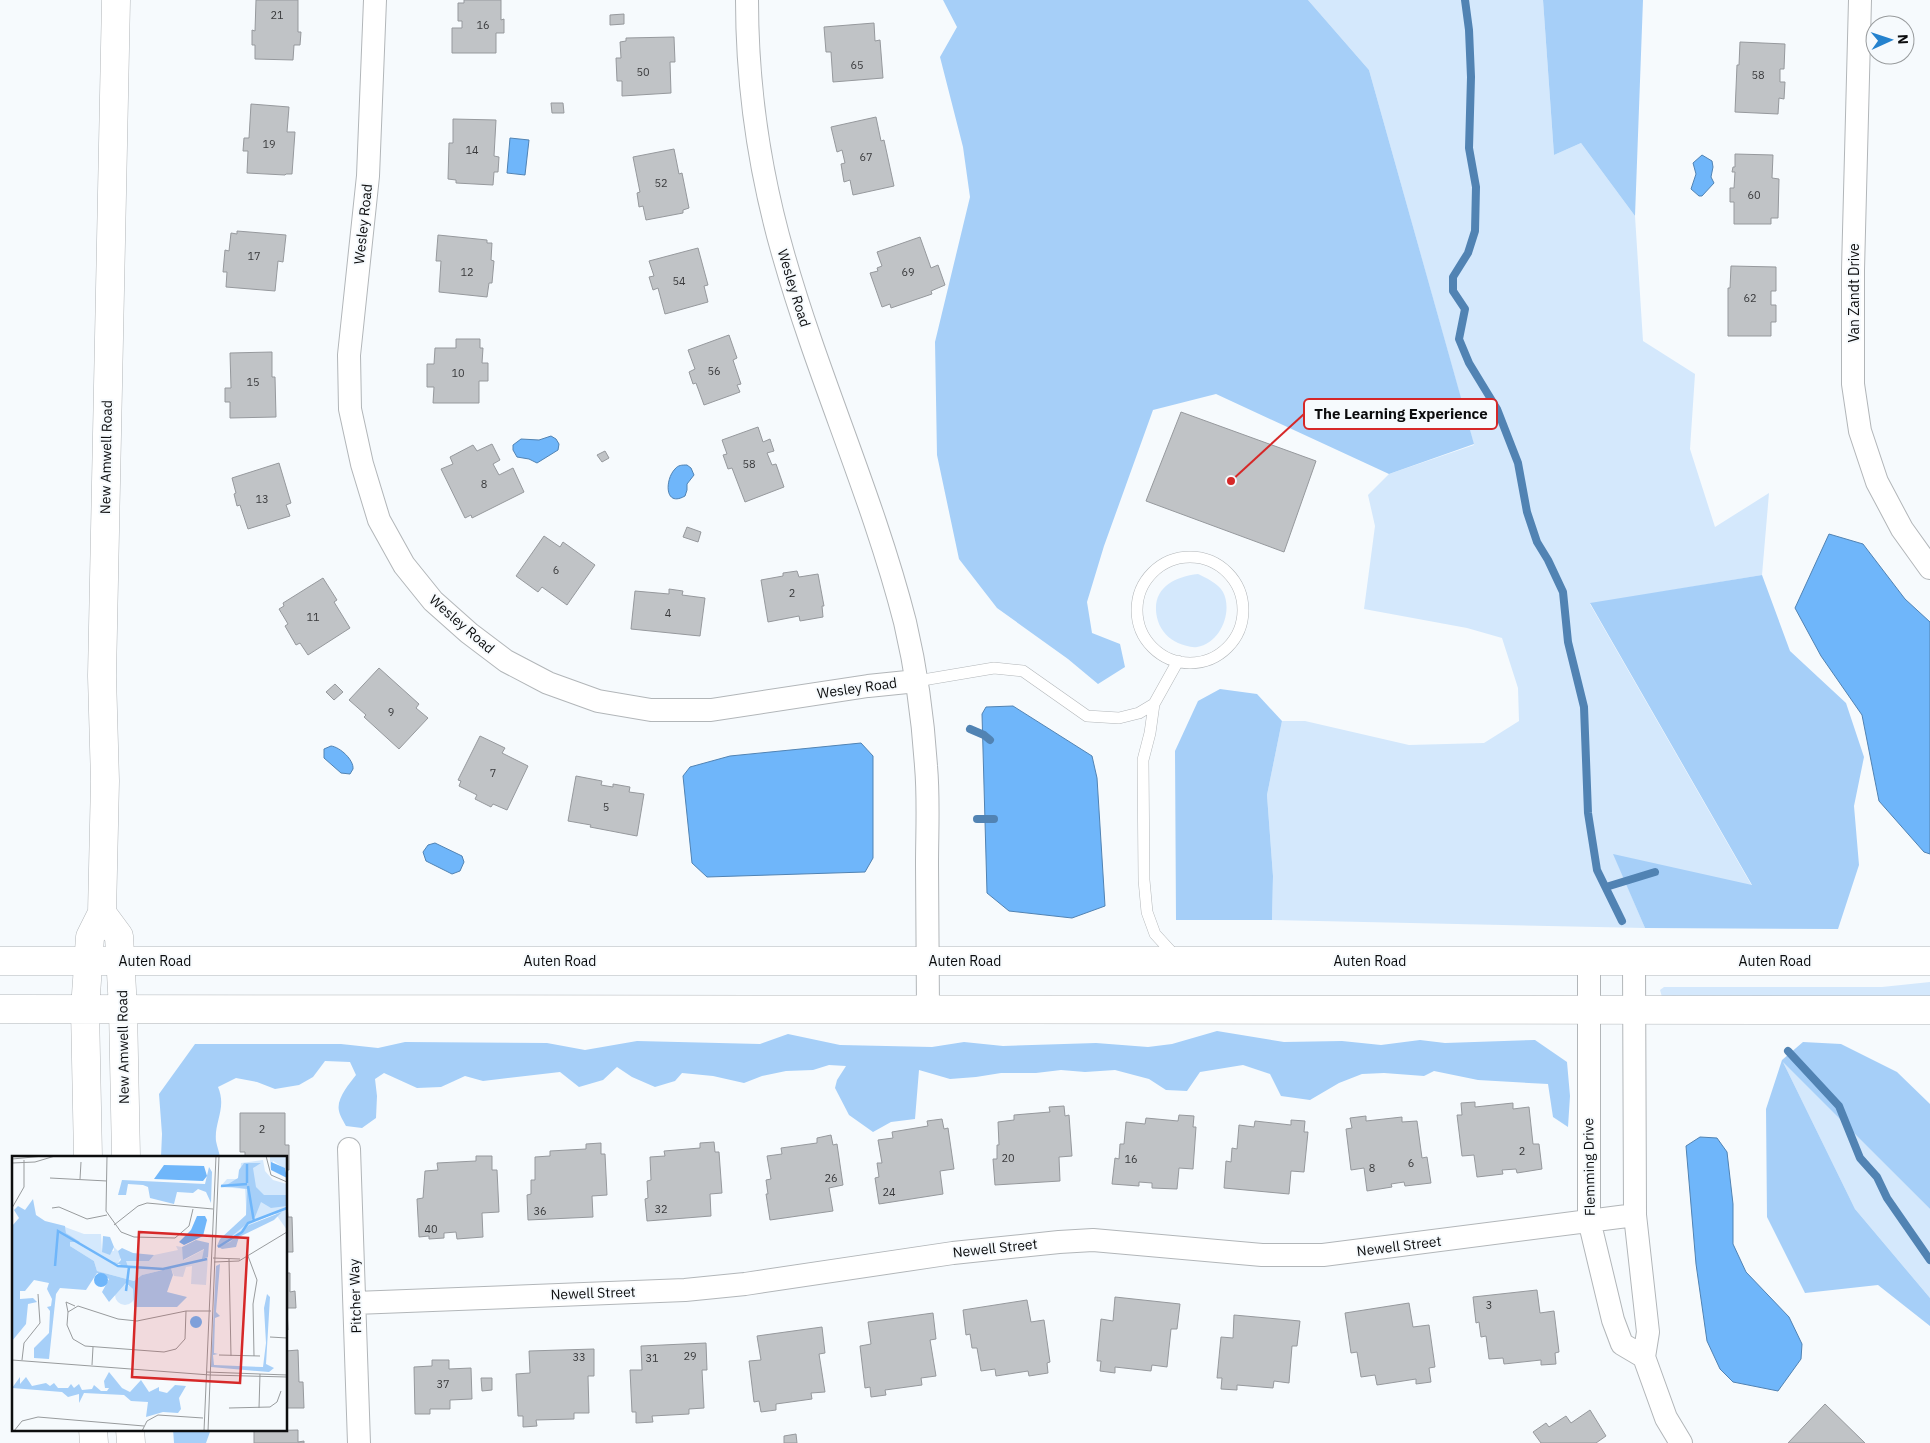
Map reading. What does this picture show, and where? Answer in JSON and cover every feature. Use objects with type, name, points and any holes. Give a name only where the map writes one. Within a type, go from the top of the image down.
[{"type":"street","name":"New Amwell Road","points":[[88,1156],[85,1009],[90,937],[102,914],[105,781],[102,676],[116,0]]},
{"type":"street","name":"Wesley Road","points":[[375,0],[368,176],[349,354],[350,409],[362,464],[379,520],[404,565],[433,601],[469,633],[506,661],[548,683],[598,701],[651,710],[711,710],[868,686],[917,681]]},
{"type":"street","name":"Wesley Road","points":[[747,0],[747,32],[754,112],[765,183],[783,256],[889,564],[906,625],[917,681],[926,768],[928,1010]]},
{"type":"street","name":"Van Zandt Drive","points":[[1860,0],[1853,270],[1853,384],[1860,431],[1877,482],[1902,529],[1930,568]]},
{"type":"street","name":"New Amwell Road","points":[[102,914],[120,936],[126,1156]]},
{"type":"street","name":"Auten Road","points":[[0,960],[1930,961]]},
{"type":"street","name":"Flemming Drive","points":[[1589,961],[1590,1220],[1613,1320],[1622,1344],[1644,1357]]},
{"type":"street","points":[[1634,961],[1635,1215],[1648,1332],[1644,1357],[1666,1418],[1681,1443]]},
{"type":"street","points":[[0,1009],[1930,1010]]},
{"type":"street","name":"Pitcher Way","points":[[349,1149],[359,1443]]},
{"type":"street","name":"Newell Street","points":[[354,1303],[685,1290],[744,1284],[953,1253],[1093,1240],[1262,1255],[1323,1255],[1635,1215]]},
{"type":"street","points":[[94,1430],[94,1443]]},
{"type":"street","points":[[130,1430],[131,1443]]},
{"type":"lane","points":[[1184,557],[1202,559],[1218,566],[1231,578],[1240,593],[1242,611],[1239,628],[1232,643],[1220,654],[1205,661],[1189,664],[1178,661],[1171,660],[1156,651],[1144,638],[1138,622],[1137,604],[1142,587],[1153,572],[1167,562],[1184,557]]},
{"type":"lane","points":[[1178,661],[1154,704],[1150,733],[1143,760],[1144,880],[1147,912],[1155,934],[1180,961]]},
{"type":"lane","points":[[917,681],[994,668],[1022,671],[1087,716],[1119,718],[1138,713],[1154,704]]},
{"type":"shaded area","points":[[943,0],[1308,0],[1369,70],[1474,444],[1389,474],[1216,394],[1153,410],[1104,546],[1087,602],[1092,633],[1120,644],[1125,667],[1098,684],[1068,659],[997,608],[959,559],[937,455],[935,342],[970,197],[963,147],[940,57],[957,27]]},
{"type":"shaded area","points":[[1308,0],[1543,0],[1554,155],[1581,143],[1635,216],[1643,341],[1695,374],[1690,449],[1715,527],[1769,493],[1762,575],[1590,604],[1752,886],[1614,855],[1645,928],[1272,920],[1273,876],[1267,795],[1282,721],[1305,721],[1409,745],[1484,743],[1519,721],[1518,688],[1502,638],[1467,628],[1364,609],[1375,526],[1368,495],[1389,474],[1474,445],[1369,70]]},
{"type":"shaded area","points":[[1543,0],[1643,0],[1635,216],[1581,143],[1554,155]]},
{"type":"shaded area","points":[[510,138],[529,140],[525,175],[507,173]]},
{"type":"shaded area","points":[[1702,155],[1712,161],[1711,177],[1714,183],[1702,196],[1699,196],[1691,189],[1696,174],[1693,163]]},
{"type":"shaded area","points":[[551,436],[559,444],[558,450],[537,463],[529,459],[517,457],[513,450],[513,445],[521,439],[539,440]]},
{"type":"shaded area","points":[[687,465],[691,468],[694,475],[687,484],[685,496],[678,499],[673,498],[668,491],[669,479],[677,467]]},
{"type":"shaded area","points":[[1829,534],[1863,544],[1905,599],[1930,622],[1930,854],[1924,852],[1879,801],[1862,715],[1821,656],[1795,608]]},
{"type":"shaded area","points":[[1198,574],[1212,581],[1221,589],[1227,608],[1223,625],[1213,639],[1205,644],[1192,647],[1175,641],[1163,631],[1159,625],[1156,610],[1157,601],[1164,587],[1179,578]]},
{"type":"shaded area","points":[[1762,575],[1790,651],[1846,703],[1864,757],[1854,806],[1859,865],[1838,929],[1645,928],[1613,854],[1752,885],[1590,603]]},
{"type":"shaded area","points":[[1220,689],[1257,694],[1282,721],[1267,795],[1273,876],[1272,920],[1176,920],[1175,751],[1198,701]]},
{"type":"shaded area","points":[[1013,706],[1092,756],[1097,778],[1105,906],[1072,918],[1009,911],[987,893],[982,714],[986,707]]},
{"type":"shaded area","points":[[861,743],[873,756],[873,858],[865,872],[707,877],[692,863],[683,776],[690,767],[730,756]]},
{"type":"shaded area","points":[[331,746],[346,754],[349,758],[353,765],[350,774],[341,773],[324,758],[324,749]]},
{"type":"shaded area","points":[[435,843],[462,856],[464,862],[460,871],[452,874],[426,861],[423,852],[428,845]]},
{"type":"shaded area","points":[[1930,982],[1930,998],[1662,997],[1660,990],[1664,987],[1882,987]]},
{"type":"shaded area","points":[[1217,1031],[1284,1042],[1342,1041],[1381,1045],[1420,1040],[1445,1043],[1535,1040],[1567,1062],[1570,1096],[1568,1127],[1553,1117],[1548,1084],[1478,1080],[1434,1071],[1424,1076],[1384,1073],[1362,1074],[1339,1083],[1310,1100],[1281,1096],[1270,1074],[1243,1065],[1200,1072],[1187,1091],[1166,1090],[1149,1079],[1115,1070],[1001,1073],[950,1079],[919,1070],[915,1119],[891,1122],[873,1132],[849,1115],[835,1088],[837,1080],[846,1066],[829,1065],[813,1070],[786,1071],[762,1076],[744,1083],[713,1076],[682,1073],[675,1081],[655,1087],[632,1077],[617,1067],[603,1080],[579,1087],[560,1072],[483,1081],[465,1076],[441,1087],[417,1088],[384,1073],[375,1079],[377,1096],[376,1118],[362,1128],[346,1126],[339,1111],[341,1097],[356,1075],[350,1062],[325,1061],[313,1077],[299,1085],[275,1089],[257,1082],[236,1078],[218,1087],[221,1108],[216,1141],[220,1156],[161,1156],[162,1134],[159,1094],[195,1044],[341,1044],[378,1048],[405,1042],[547,1043],[585,1050],[637,1041],[760,1044],[788,1034],[840,1045],[932,1047],[964,1042],[1003,1046],[1096,1043],[1148,1047],[1172,1044]]},
{"type":"shaded area","points":[[1803,1042],[1841,1044],[1897,1072],[1930,1104],[1930,1209],[1783,1062],[1855,1209],[1930,1298],[1930,1326],[1878,1285],[1805,1293],[1767,1217],[1766,1109],[1782,1060]]},
{"type":"shaded area","points":[[1782,1060],[1930,1209],[1930,1298],[1855,1209]]},
{"type":"shaded area","points":[[1700,1137],[1717,1138],[1727,1152],[1733,1204],[1733,1244],[1746,1272],[1789,1317],[1802,1344],[1801,1359],[1778,1391],[1733,1382],[1720,1369],[1707,1341],[1696,1264],[1686,1146]]},
{"type":"shaded area","points":[[173,1430],[211,1430],[206,1443],[174,1443]]},
{"type":"building","points":[[256,0],[298,0],[298,32],[301,32],[300,45],[294,45],[293,60],[255,59],[255,45],[252,45],[252,30],[255,31]]},
{"type":"building","points":[[464,0],[501,0],[501,20],[504,19],[504,33],[496,33],[496,53],[452,53],[452,28],[462,28],[462,21],[458,21],[458,3],[464,3]]},
{"type":"building","points":[[624,14],[624,24],[610,25],[610,15]]},
{"type":"building","points":[[874,23],[875,41],[880,40],[883,78],[833,82],[831,52],[826,52],[824,27]]},
{"type":"building","points":[[674,37],[675,62],[670,62],[671,93],[622,96],[622,81],[617,81],[616,58],[621,58],[620,42],[626,41],[626,38]]},
{"type":"building","points":[[1740,42],[1785,44],[1784,69],[1780,69],[1780,82],[1785,82],[1784,99],[1779,98],[1778,114],[1735,112]]},
{"type":"building","points":[[551,103],[563,103],[564,113],[552,113]]},
{"type":"building","points":[[251,104],[289,107],[287,132],[295,132],[292,174],[247,173],[248,151],[243,151],[244,138],[249,138]]},
{"type":"building","points":[[876,117],[881,141],[884,140],[894,186],[853,195],[850,180],[844,182],[841,164],[845,163],[842,150],[837,152],[831,127]]},
{"type":"building","points":[[453,119],[496,120],[494,156],[499,157],[498,172],[494,172],[493,185],[456,183],[456,180],[448,179],[449,143],[453,143]]},
{"type":"building","points":[[674,149],[679,174],[682,173],[689,208],[683,210],[683,213],[646,220],[643,206],[639,207],[637,193],[640,192],[633,157]]},
{"type":"building","points":[[1735,154],[1773,155],[1772,178],[1779,179],[1778,218],[1771,218],[1771,224],[1734,224],[1734,202],[1730,202],[1730,188],[1734,188],[1735,172],[1732,172],[1733,167],[1735,167]]},
{"type":"building","points":[[237,231],[286,235],[283,262],[278,261],[275,291],[226,287],[227,272],[223,272],[225,250],[229,251],[231,233],[237,234]]},
{"type":"building","points":[[438,235],[487,240],[487,243],[492,243],[491,260],[494,261],[492,283],[489,283],[487,297],[439,292],[441,261],[436,261]]},
{"type":"building","points":[[920,237],[931,268],[938,265],[945,285],[931,291],[932,294],[891,308],[890,304],[882,307],[870,273],[878,271],[877,268],[882,266],[877,252]]},
{"type":"building","points":[[698,248],[708,285],[704,286],[708,302],[665,314],[658,288],[653,290],[649,277],[654,276],[649,261]]},
{"type":"building","points":[[1731,266],[1776,267],[1776,291],[1771,291],[1771,305],[1776,305],[1776,322],[1771,322],[1771,336],[1728,336],[1728,288],[1730,288]]},
{"type":"building","points":[[729,335],[737,358],[733,360],[741,384],[737,385],[740,392],[704,405],[696,383],[693,384],[689,372],[695,369],[688,350]]},
{"type":"building","points":[[456,339],[480,339],[480,348],[483,348],[482,363],[488,363],[488,381],[479,381],[479,403],[433,403],[434,387],[427,387],[427,364],[434,364],[435,348],[456,348]]},
{"type":"building","points":[[272,352],[272,377],[275,377],[276,417],[230,418],[230,402],[225,402],[225,388],[231,388],[230,353]]},
{"type":"building","points":[[1181,412],[1316,461],[1284,552],[1146,501]]},
{"type":"building","points":[[758,427],[763,442],[770,439],[774,451],[767,453],[772,465],[776,464],[784,487],[745,502],[732,468],[728,469],[723,455],[727,454],[722,440]]},
{"type":"building","points":[[492,444],[500,460],[493,464],[499,475],[513,468],[524,492],[472,518],[471,515],[465,518],[441,469],[453,464],[450,457],[473,445],[477,451]]},
{"type":"building","points":[[605,451],[609,458],[602,462],[597,455]]},
{"type":"building","points":[[279,463],[291,503],[286,505],[290,516],[248,529],[240,505],[237,506],[232,478]]},
{"type":"building","points":[[687,527],[701,532],[698,542],[683,537]]},
{"type":"building","points":[[544,536],[560,547],[563,542],[595,565],[567,605],[542,587],[538,592],[516,576]]},
{"type":"building","points":[[797,571],[799,577],[818,574],[824,606],[822,606],[823,617],[800,621],[799,616],[768,622],[761,580]]},
{"type":"building","points":[[323,578],[337,600],[334,602],[350,628],[308,655],[300,643],[296,645],[285,626],[288,624],[279,609],[284,606],[283,603]]},
{"type":"building","points":[[669,589],[683,591],[682,595],[705,598],[700,636],[631,629],[635,591],[669,594]]},
{"type":"building","points":[[379,668],[419,704],[416,708],[428,718],[399,749],[364,717],[366,715],[349,700]]},
{"type":"building","points":[[335,684],[343,692],[334,700],[326,692]]},
{"type":"building","points":[[480,736],[505,748],[502,753],[528,766],[507,810],[493,804],[491,807],[475,799],[477,795],[459,786],[461,781],[458,780]]},
{"type":"building","points":[[576,776],[602,781],[601,785],[613,787],[613,784],[630,787],[629,792],[644,794],[637,836],[568,821]]},
{"type":"building","points":[[1475,1102],[1475,1107],[1513,1103],[1513,1109],[1529,1107],[1533,1144],[1539,1144],[1542,1169],[1517,1173],[1516,1169],[1502,1170],[1503,1174],[1477,1177],[1474,1155],[1462,1156],[1457,1115],[1462,1115],[1461,1103]]},
{"type":"building","points":[[1064,1106],[1065,1116],[1069,1115],[1072,1156],[1059,1157],[1060,1181],[995,1185],[993,1159],[997,1159],[997,1145],[999,1145],[998,1122],[1014,1120],[1014,1115],[1050,1112],[1049,1107]]},
{"type":"building","points":[[240,1113],[285,1113],[285,1145],[289,1145],[289,1170],[288,1156],[245,1156],[245,1152],[240,1152]]},
{"type":"building","points":[[1179,1115],[1194,1116],[1193,1127],[1196,1127],[1193,1169],[1179,1168],[1177,1189],[1152,1188],[1152,1183],[1139,1182],[1139,1186],[1112,1184],[1115,1158],[1119,1159],[1120,1144],[1124,1144],[1126,1122],[1145,1124],[1146,1118],[1178,1121]]},
{"type":"building","points":[[1366,1116],[1366,1121],[1402,1117],[1402,1122],[1417,1121],[1422,1158],[1427,1157],[1431,1183],[1405,1186],[1404,1182],[1391,1184],[1392,1187],[1367,1191],[1364,1168],[1351,1170],[1346,1129],[1352,1128],[1350,1118]]},
{"type":"building","points":[[942,1119],[944,1129],[948,1128],[954,1169],[940,1171],[943,1194],[879,1204],[875,1178],[879,1177],[877,1163],[882,1163],[878,1140],[893,1138],[892,1132],[928,1126],[927,1121]]},
{"type":"building","points":[[1291,1120],[1305,1121],[1304,1132],[1308,1132],[1304,1172],[1291,1171],[1289,1194],[1224,1188],[1226,1161],[1231,1162],[1232,1148],[1237,1149],[1239,1125],[1254,1127],[1255,1121],[1291,1125]]},
{"type":"building","points":[[831,1135],[833,1145],[837,1144],[843,1185],[829,1188],[833,1211],[770,1220],[766,1180],[771,1179],[767,1156],[782,1154],[781,1148],[817,1143],[817,1138]]},
{"type":"building","points":[[714,1142],[715,1152],[719,1152],[722,1193],[710,1194],[711,1216],[647,1221],[645,1199],[648,1198],[647,1181],[651,1180],[650,1157],[665,1156],[664,1151],[700,1148],[700,1143]]},
{"type":"building","points":[[601,1143],[601,1154],[605,1154],[607,1195],[592,1196],[593,1217],[528,1220],[527,1195],[531,1194],[531,1180],[535,1180],[535,1157],[550,1156],[550,1151],[586,1149],[586,1144]]},
{"type":"building","points":[[476,1156],[492,1156],[492,1170],[497,1170],[499,1212],[482,1213],[483,1237],[457,1239],[456,1232],[444,1233],[444,1238],[429,1239],[429,1236],[419,1237],[417,1199],[423,1198],[425,1171],[438,1170],[437,1163],[476,1161]]},
{"type":"building","points":[[288,1217],[292,1217],[293,1252],[288,1252]]},
{"type":"building","points":[[288,1273],[290,1273],[290,1292],[295,1291],[296,1308],[288,1308]]},
{"type":"building","points":[[1537,1290],[1540,1313],[1554,1311],[1559,1352],[1555,1353],[1556,1364],[1541,1365],[1541,1360],[1504,1364],[1503,1358],[1489,1359],[1486,1336],[1481,1337],[1479,1322],[1476,1323],[1473,1297]]},
{"type":"building","points":[[1115,1297],[1180,1304],[1177,1329],[1171,1329],[1167,1367],[1152,1365],[1151,1371],[1115,1367],[1115,1373],[1100,1371],[1101,1361],[1097,1361],[1101,1319],[1113,1321]]},
{"type":"building","points":[[1027,1300],[1031,1322],[1044,1320],[1050,1362],[1047,1363],[1048,1373],[1029,1376],[1028,1371],[996,1376],[995,1369],[981,1371],[977,1348],[972,1348],[970,1334],[966,1335],[963,1310]]},
{"type":"building","points":[[1409,1303],[1413,1327],[1429,1325],[1435,1367],[1429,1368],[1431,1382],[1416,1384],[1416,1379],[1377,1385],[1375,1375],[1361,1377],[1357,1352],[1351,1353],[1345,1313]]},
{"type":"building","points":[[933,1313],[936,1339],[930,1340],[936,1376],[921,1378],[922,1385],[885,1390],[886,1395],[871,1397],[870,1387],[865,1388],[860,1346],[871,1344],[868,1322]]},
{"type":"building","points":[[1234,1315],[1300,1321],[1297,1346],[1292,1346],[1289,1383],[1274,1381],[1273,1388],[1237,1385],[1237,1390],[1221,1389],[1222,1378],[1217,1378],[1221,1337],[1233,1338]]},
{"type":"building","points":[[822,1327],[825,1353],[819,1354],[825,1392],[811,1393],[812,1399],[776,1404],[776,1410],[761,1412],[759,1401],[754,1402],[749,1361],[761,1360],[757,1336]]},
{"type":"building","points":[[706,1343],[707,1370],[702,1370],[704,1408],[689,1409],[689,1414],[652,1416],[653,1422],[636,1423],[636,1412],[632,1412],[630,1370],[642,1370],[641,1346]]},
{"type":"building","points":[[594,1349],[594,1376],[588,1376],[589,1413],[574,1413],[574,1419],[536,1420],[537,1426],[523,1427],[523,1416],[518,1416],[516,1374],[530,1373],[529,1351]]},
{"type":"building","points":[[298,1350],[299,1382],[303,1382],[304,1408],[288,1408],[288,1351]]},
{"type":"building","points":[[432,1360],[449,1360],[449,1369],[471,1368],[472,1399],[450,1400],[450,1409],[430,1409],[430,1414],[415,1414],[414,1367],[432,1366]]},
{"type":"building","points":[[481,1378],[492,1378],[492,1390],[482,1391]]},
{"type":"building","points":[[1825,1404],[1865,1443],[1788,1443]]},
{"type":"building","points":[[1590,1410],[1606,1436],[1596,1443],[1541,1443],[1533,1432],[1546,1423],[1549,1427],[1566,1416],[1571,1423]]},
{"type":"building","points":[[298,1430],[298,1442],[304,1441],[304,1443],[254,1443],[254,1431]]},
{"type":"building","points":[[796,1434],[797,1443],[784,1443],[784,1436]]},
{"type":"waterway","points":[[1465,0],[1469,30],[1471,77],[1469,148],[1476,187],[1475,231],[1468,253],[1453,277],[1453,291],[1465,309],[1459,339],[1469,363],[1497,409],[1518,463],[1527,512],[1537,542],[1563,592],[1568,642],[1584,707],[1588,813],[1597,870],[1622,921]]},
{"type":"waterway","points":[[970,729],[990,740]]},
{"type":"waterway","points":[[977,819],[994,819]]},
{"type":"waterway","points":[[1606,887],[1655,872]]},
{"type":"waterway","points":[[1788,1051],[1839,1106],[1860,1158],[1877,1177],[1887,1198],[1930,1260]]},
{"type":"place","name":"The Learning Experience","points":[[1231,481]]}]
